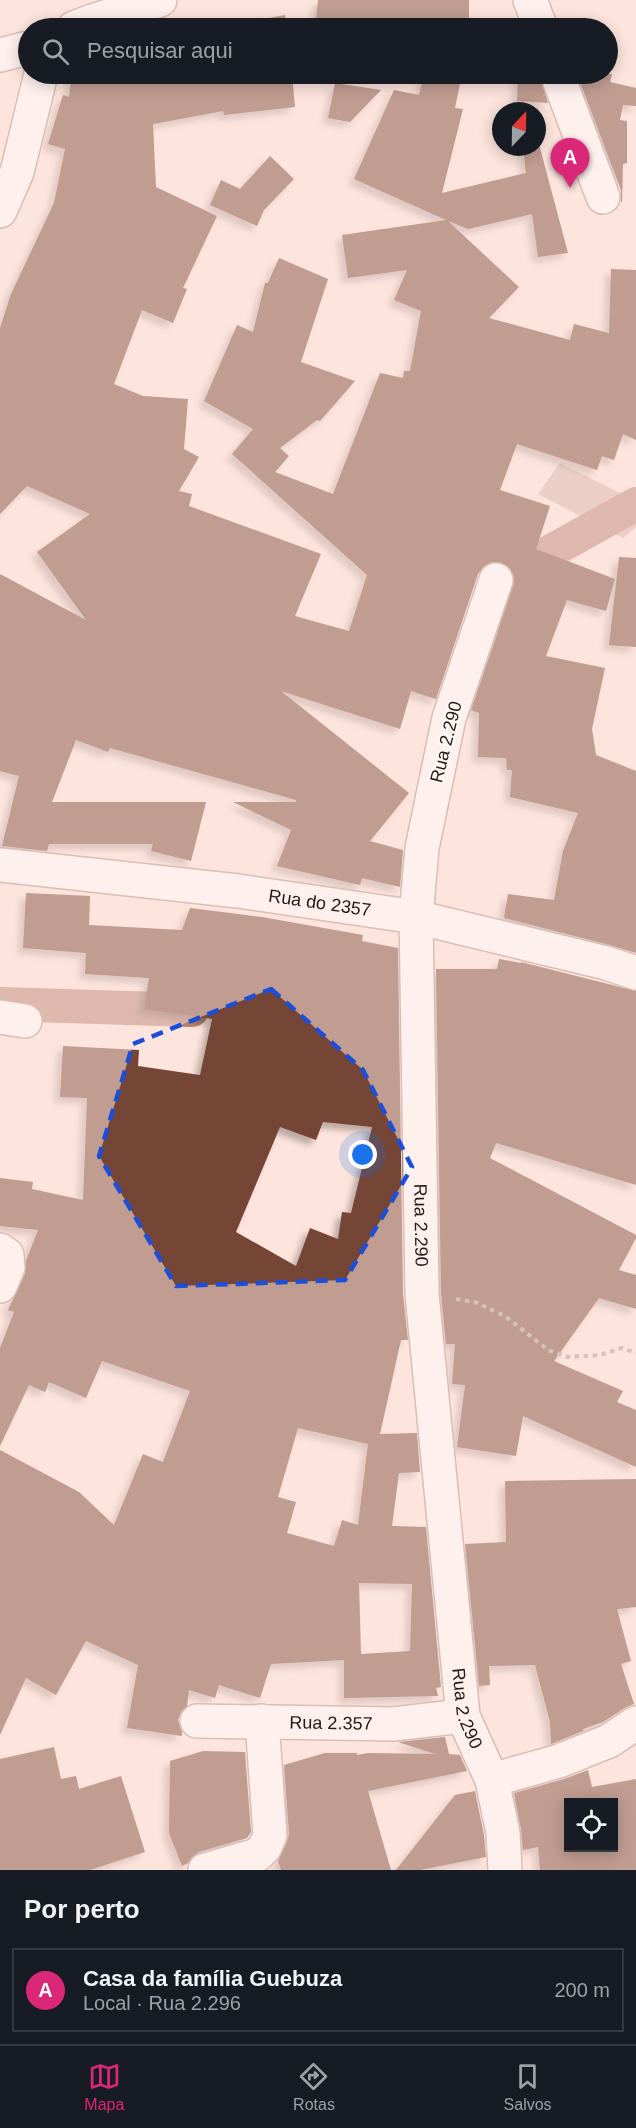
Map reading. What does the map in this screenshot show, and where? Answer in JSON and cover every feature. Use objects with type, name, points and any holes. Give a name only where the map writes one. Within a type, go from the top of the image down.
[{"type":"street","points":[[105,18],[160,0]]},
{"type":"street","points":[[530,0],[537,18]]},
{"type":"street","points":[[0,55],[18,50]]},
{"type":"street","points":[[0,211],[17,172],[39,84]]},
{"type":"street","points":[[561,84],[603,197]]},
{"type":"street","name":"Rua 2.290","points":[[496,580],[449,718],[422,848],[416,918],[422,1294],[463,1716],[492,1780],[503,1833],[505,1870]]},
{"type":"street","name":"Rua do 2357","points":[[0,865],[238,891],[416,918],[606,963],[636,973]]},
{"type":"street","points":[[0,1250],[7,1255],[8,1267],[0,1286]]},
{"type":"street","name":"Rua 2.357","points":[[197,1721],[393,1724],[463,1716]]},
{"type":"street","points":[[205,1870],[257,1855],[265,1847],[270,1835],[262,1721]]},
{"type":"street","points":[[492,1780],[559,1761],[609,1741],[636,1723]]},
{"type":"path","points":[[422,1294],[475,1302],[505,1316],[548,1350],[568,1357],[600,1355],[622,1348],[636,1353]]},
{"type":"highlighted area","points":[[271,989],[363,1070],[412,1167],[345,1280],[176,1286],[99,1156],[133,1044]]},
{"type":"shaded area","points":[[560,463],[636,501],[636,527],[623,538],[538,494]]},
{"type":"building","points":[[318,0],[469,0],[469,18],[316,18]]},
{"type":"building","points":[[285,15],[285,18],[269,18]]},
{"type":"building","points":[[71,84],[293,84],[295,107],[224,115],[223,111],[153,124],[156,187],[217,216],[183,288],[187,289],[173,323],[142,310],[114,384],[143,396],[188,399],[184,449],[199,457],[179,491],[192,494],[189,506],[321,554],[295,616],[349,631],[367,575],[232,454],[253,429],[204,401],[237,325],[253,332],[265,283],[268,283],[279,258],[328,279],[301,362],[355,381],[320,421],[317,420],[280,448],[289,456],[275,472],[333,494],[380,373],[403,378],[404,371],[410,371],[421,311],[394,300],[407,270],[348,278],[342,235],[446,220],[354,179],[394,90],[419,95],[422,84],[460,84],[455,108],[463,109],[442,193],[526,173],[524,156],[542,156],[568,253],[538,257],[532,214],[468,229],[448,221],[519,287],[489,318],[570,340],[574,324],[609,333],[611,269],[636,270],[636,440],[623,434],[614,460],[602,456],[597,470],[517,444],[500,490],[550,506],[536,549],[615,579],[606,611],[567,600],[546,656],[605,668],[592,729],[596,755],[636,771],[636,953],[504,918],[508,894],[554,900],[563,851],[578,813],[510,797],[512,770],[507,770],[506,758],[478,757],[479,713],[471,710],[514,585],[514,576],[510,568],[501,562],[492,562],[484,566],[478,574],[436,699],[411,691],[400,729],[281,691],[409,793],[370,841],[403,850],[400,887],[362,878],[360,885],[277,866],[291,830],[233,802],[296,802],[296,800],[110,748],[108,752],[76,740],[52,802],[206,802],[191,861],[151,851],[153,844],[49,844],[47,851],[2,846],[19,776],[0,771],[0,574],[86,620],[37,552],[90,514],[27,486],[0,514],[0,328],[11,294],[54,203],[65,149],[48,144],[63,95],[69,97]]},
{"type":"building","points":[[335,84],[381,90],[350,122],[328,118]]},
{"type":"building","points":[[518,84],[542,84],[548,103],[517,101]]},
{"type":"building","points":[[581,84],[618,84],[636,88],[636,106],[623,105],[620,120],[627,121],[627,163],[623,164],[622,202],[621,190]]},
{"type":"building","points":[[270,156],[294,179],[264,210],[257,226],[210,205],[221,180],[240,189]]},
{"type":"building","points":[[619,557],[636,558],[636,647],[609,645]]},
{"type":"building","points":[[26,893],[90,896],[89,925],[182,930],[190,908],[262,917],[363,935],[362,941],[398,948],[403,1294],[408,1340],[401,1340],[380,1434],[417,1433],[420,1472],[399,1473],[392,1526],[426,1527],[441,1687],[436,1688],[438,1696],[344,1698],[344,1660],[271,1664],[260,1698],[219,1685],[215,1698],[189,1690],[187,1706],[181,1712],[178,1720],[182,1736],[127,1728],[138,1665],[86,1641],[56,1695],[26,1678],[0,1735],[0,1450],[79,1492],[114,1525],[143,1454],[163,1462],[190,1391],[102,1361],[86,1398],[49,1382],[45,1392],[29,1385],[0,1446],[0,1348],[14,1312],[8,1310],[25,1274],[26,1261],[38,1230],[0,1226],[0,1178],[33,1182],[32,1189],[83,1200],[87,1098],[60,1097],[63,1046],[139,1050],[138,1066],[200,1075],[212,1019],[144,1009],[149,978],[85,974],[86,953],[23,948]],"holes":[[[323,1122],[372,1127],[351,1213],[342,1212],[338,1239],[310,1228],[296,1266],[236,1232],[280,1127],[316,1140]],[[298,1428],[368,1444],[358,1525],[342,1520],[334,1546],[287,1533],[296,1502],[278,1497]],[[359,1583],[412,1584],[410,1651],[361,1654]]]},
{"type":"building","points":[[499,959],[521,962],[636,991],[636,1185],[496,1143],[490,1158],[636,1235],[619,1270],[636,1275],[636,1309],[599,1298],[554,1361],[623,1391],[617,1402],[636,1410],[636,1467],[523,1416],[516,1456],[457,1447],[465,1385],[452,1384],[455,1344],[446,1344],[441,1293],[436,969],[497,969]]},
{"type":"building","points":[[636,1479],[636,1607],[617,1609],[631,1661],[621,1664],[634,1704],[603,1722],[551,1744],[550,1722],[535,1665],[489,1666],[490,1685],[479,1686],[465,1544],[506,1542],[505,1481]]},
{"type":"building","points":[[445,1737],[449,1754],[460,1755],[467,1771],[368,1791],[391,1870],[281,1870],[278,1861],[289,1834],[284,1765],[325,1753],[435,1754],[398,1742]]},
{"type":"building","points":[[54,1747],[61,1779],[76,1776],[79,1789],[121,1776],[145,1852],[90,1870],[0,1870],[0,1759]]},
{"type":"building","points":[[203,1751],[245,1752],[251,1832],[247,1838],[199,1852],[182,1866],[169,1833],[170,1761]]},
{"type":"building","points":[[588,1770],[592,1787],[636,1779],[636,1870],[540,1870],[538,1847],[523,1850],[514,1793]]},
{"type":"building","points":[[475,1791],[486,1857],[420,1870],[396,1870],[455,1795]]},
{"type":"waterway","points":[[493,616],[508,575],[636,504]]},
{"type":"waterway","points":[[0,1004],[192,1010]]},
{"type":"place","name":"Casa da família Guebuza","points":[[570,188]]}]
